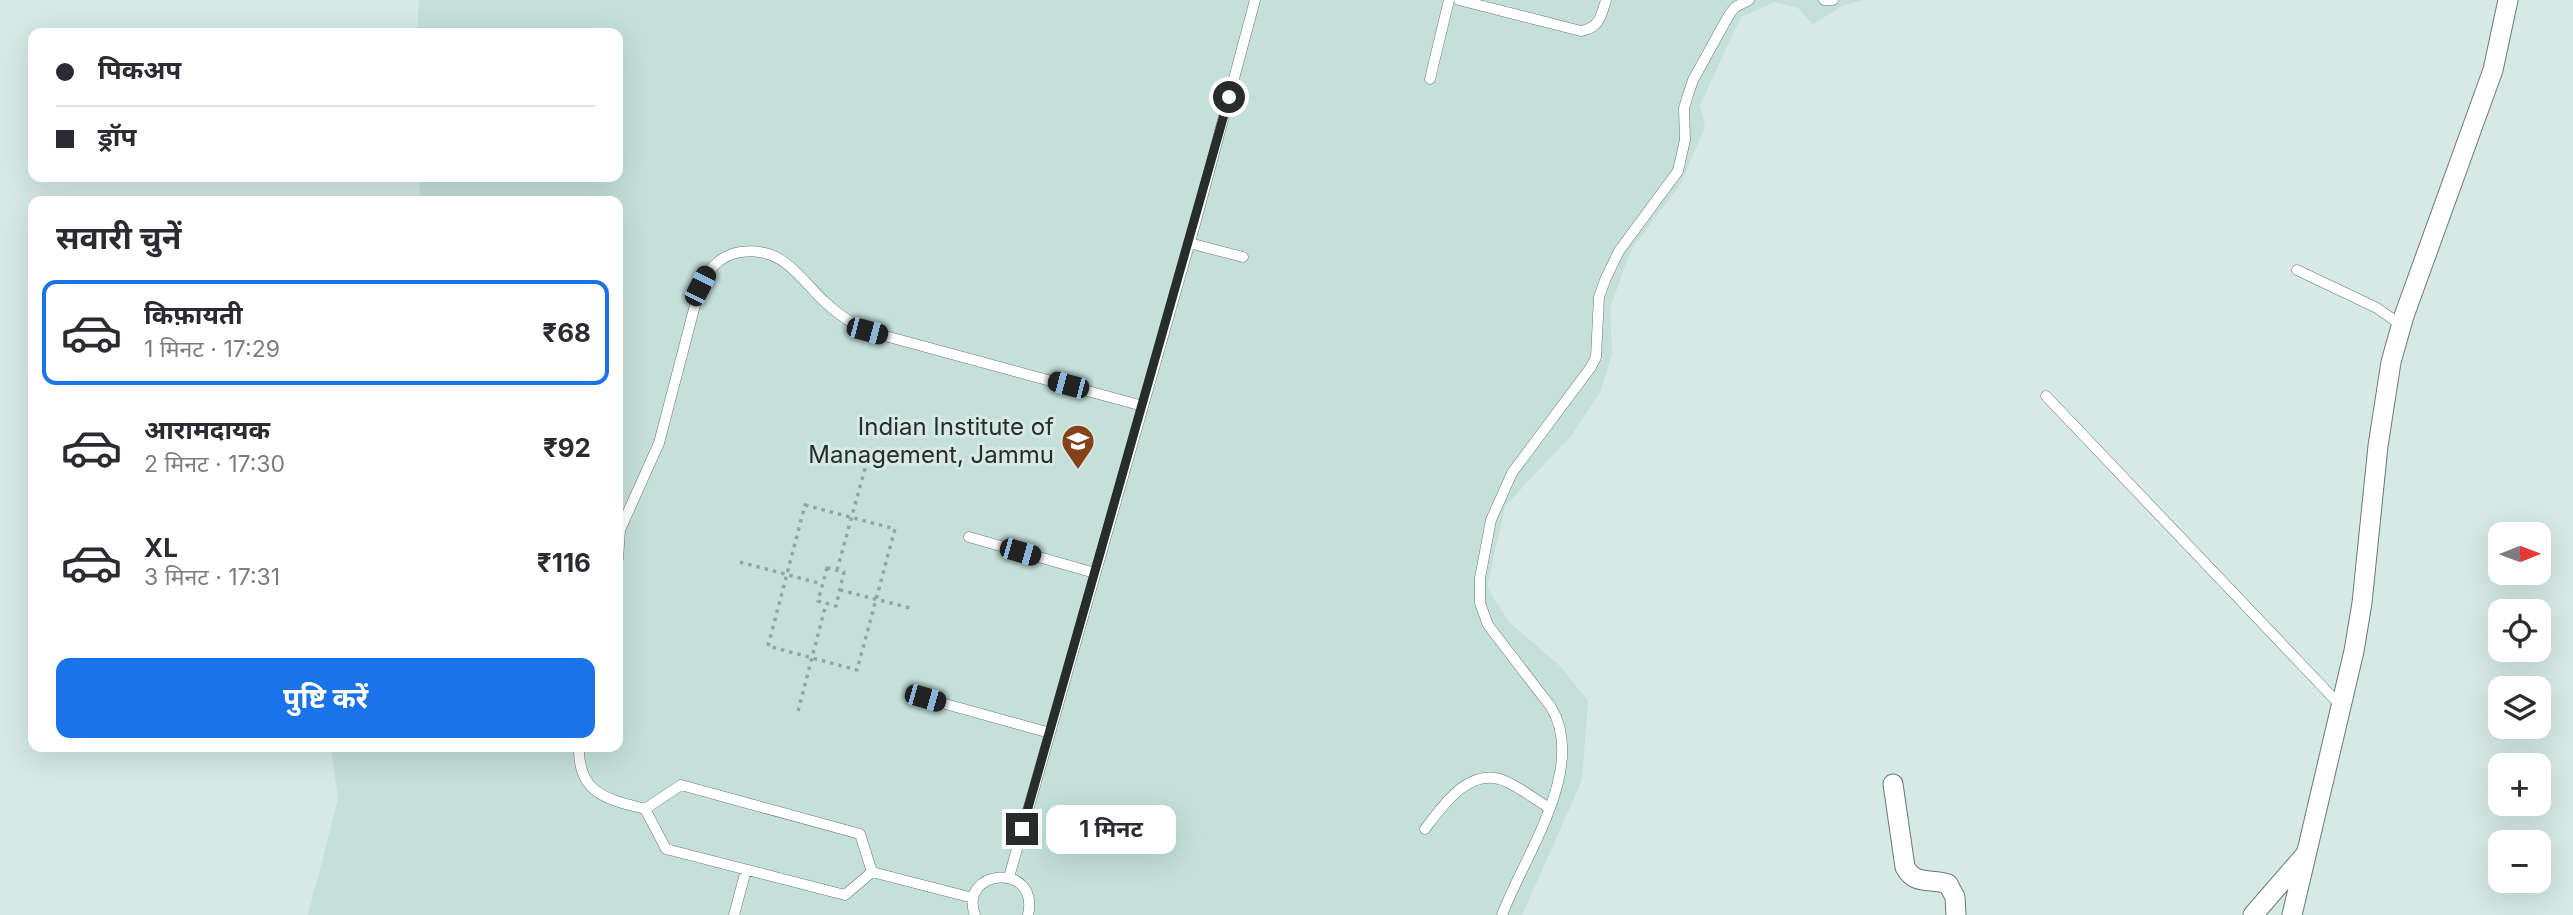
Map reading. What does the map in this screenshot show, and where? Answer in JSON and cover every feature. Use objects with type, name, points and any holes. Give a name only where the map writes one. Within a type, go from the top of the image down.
[{"type":"street","points":[[2292,915],[2342,706],[2362,603],[2385,398],[2402,326],[2493,70],[2508,0]]},
{"type":"street","points":[[1893,784],[1905,867],[1910,876],[1918,881],[1948,884],[1955,897],[1956,915]]},
{"type":"street","points":[[2252,915],[2305,854]]},
{"type":"lane","points":[[1009,877],[1255,0]]},
{"type":"lane","points":[[1430,79],[1449,0]]},
{"type":"lane","points":[[1459,0],[1581,32],[1592,29],[1601,19],[1606,0]]},
{"type":"lane","points":[[1502,915],[1555,796],[1562,759],[1562,737],[1559,720],[1488,625],[1480,603],[1479,578],[1491,520],[1512,473],[1591,367],[1595,357],[1599,297],[1605,281],[1619,251],[1678,171],[1685,140],[1684,108],[1693,80],[1729,15],[1735,7],[1749,0]]},
{"type":"lane","points":[[1824,0],[1833,0]]},
{"type":"lane","points":[[1189,243],[1243,257]]},
{"type":"lane","points":[[623,523],[659,443],[700,286],[709,269],[734,253],[763,251],[775,256],[846,320],[867,331],[1143,406]]},
{"type":"lane","points":[[2297,270],[2377,308],[2402,326]]},
{"type":"lane","points":[[2046,397],[2342,706]]},
{"type":"lane","points":[[969,537],[1096,573]]},
{"type":"lane","points":[[925,698],[1049,733]]},
{"type":"lane","points":[[579,752],[584,778],[593,790],[616,802],[645,809],[681,785],[860,834],[872,872]]},
{"type":"lane","points":[[1425,829],[1449,797],[1470,782],[1505,780],[1549,808]]},
{"type":"lane","points":[[645,809],[666,849],[845,895],[872,872]]},
{"type":"lane","points":[[734,915],[746,870]]},
{"type":"lane","points":[[872,872],[973,898]]},
{"type":"lane","points":[[975,915],[973,898],[978,888],[987,880],[1009,877],[1026,891],[1030,902],[1028,915]]},
{"type":"path","points":[[837,570],[871,447]]},
{"type":"path","points":[[805,505],[852,517],[894,529],[857,670],[768,646],[805,505]]},
{"type":"path","points":[[740,562],[823,584]]},
{"type":"path","points":[[827,568],[837,570],[844,572],[836,606],[818,601],[827,568]]},
{"type":"path","points":[[840,590],[914,609]]},
{"type":"path","points":[[798,711],[826,604]]},
{"type":"shaded area","name":"Indian Institute of Management, Jammu","points":[[419,0],[1864,0],[1844,5],[1813,24],[1798,8],[1774,2],[1741,17],[1700,105],[1705,126],[1682,182],[1631,250],[1610,308],[1612,353],[1601,391],[1571,436],[1505,506],[1487,587],[1508,621],[1561,667],[1588,701],[1582,780],[1522,915],[308,915],[338,799],[332,752],[623,752],[623,196],[420,196],[419,182],[623,182],[623,28],[417,28]]},
{"type":"place","name":"Indian Institute of Management, Jammu","points":[[1078,471]]},
{"type":"route","points":[[1022,829],[1229,97]]}]
